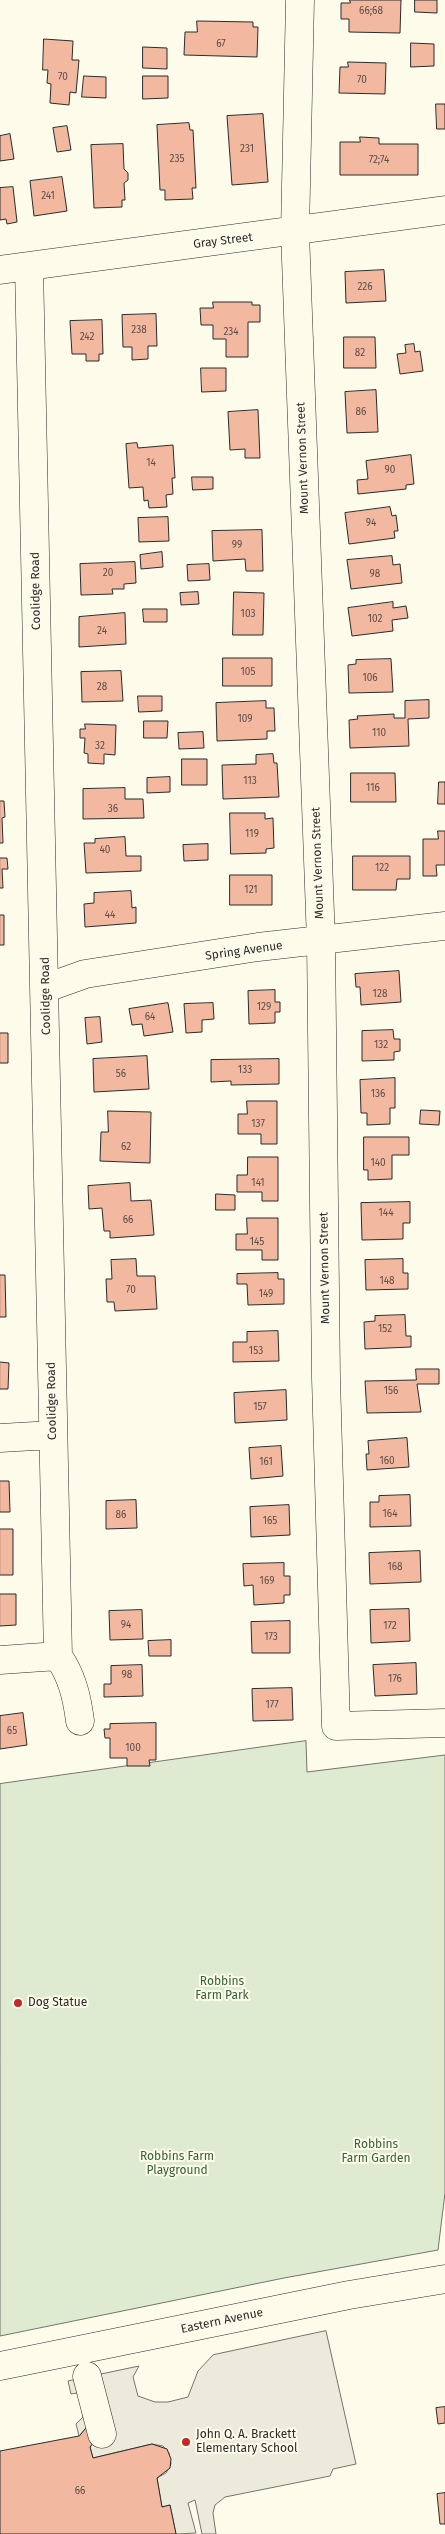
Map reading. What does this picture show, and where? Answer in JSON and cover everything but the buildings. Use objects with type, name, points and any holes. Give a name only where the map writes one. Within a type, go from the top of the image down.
[{"type":"street","name":"Mount Vernon Street","points":[[300,0],[294,232],[321,941],[326,1378],[336,1726],[445,1722]]},
{"type":"street","name":"Gray Street","points":[[0,270],[294,232],[445,210]]},
{"type":"street","name":"Coolidge Road","points":[[29,266],[46,988],[52,1435],[58,1656],[66,1667],[75,1689],[80,1721]]},
{"type":"street","name":"Spring Avenue","points":[[46,988],[85,974],[258,948],[445,926]]},
{"type":"street","points":[[0,1438],[52,1435]]},
{"type":"street","points":[[0,1660],[58,1656]]},
{"type":"street","name":"Eastern Avenue","points":[[0,2366],[349,2295],[445,2279]]},
{"type":"street","points":[[87,2376],[102,2434]]},
{"type":"green space","name":"Robbins Farm Park","points":[[306,1741],[307,1772],[445,1755],[445,2193],[438,2250],[284,2278],[0,2336],[0,1784]]},
{"type":"shaded area","points":[[326,2331],[356,2464],[333,2469],[330,2476],[225,2497],[215,2505],[213,2513],[216,2534],[202,2534],[195,2500],[188,2503],[196,2533],[176,2534],[170,2505],[162,2507],[157,2478],[166,2473],[171,2464],[169,2453],[163,2446],[152,2444],[93,2458],[90,2447],[99,2436],[88,2426],[79,2436],[76,2424],[83,2417],[80,2397],[77,2393],[71,2394],[68,2381],[139,2366],[133,2377],[138,2396],[155,2402],[168,2402],[188,2397],[198,2371],[213,2355]]},
{"type":"place","name":"Dog Statue","points":[[18,2003]]},
{"type":"place","name":"John Q. A. Brackett Elementary School","points":[[186,2442]]},
{"type":"park label","name":"Robbins Farm Garden","points":[[376,2152]]},
{"type":"park label","name":"Robbins Farm Playground","points":[[177,2164]]}]
